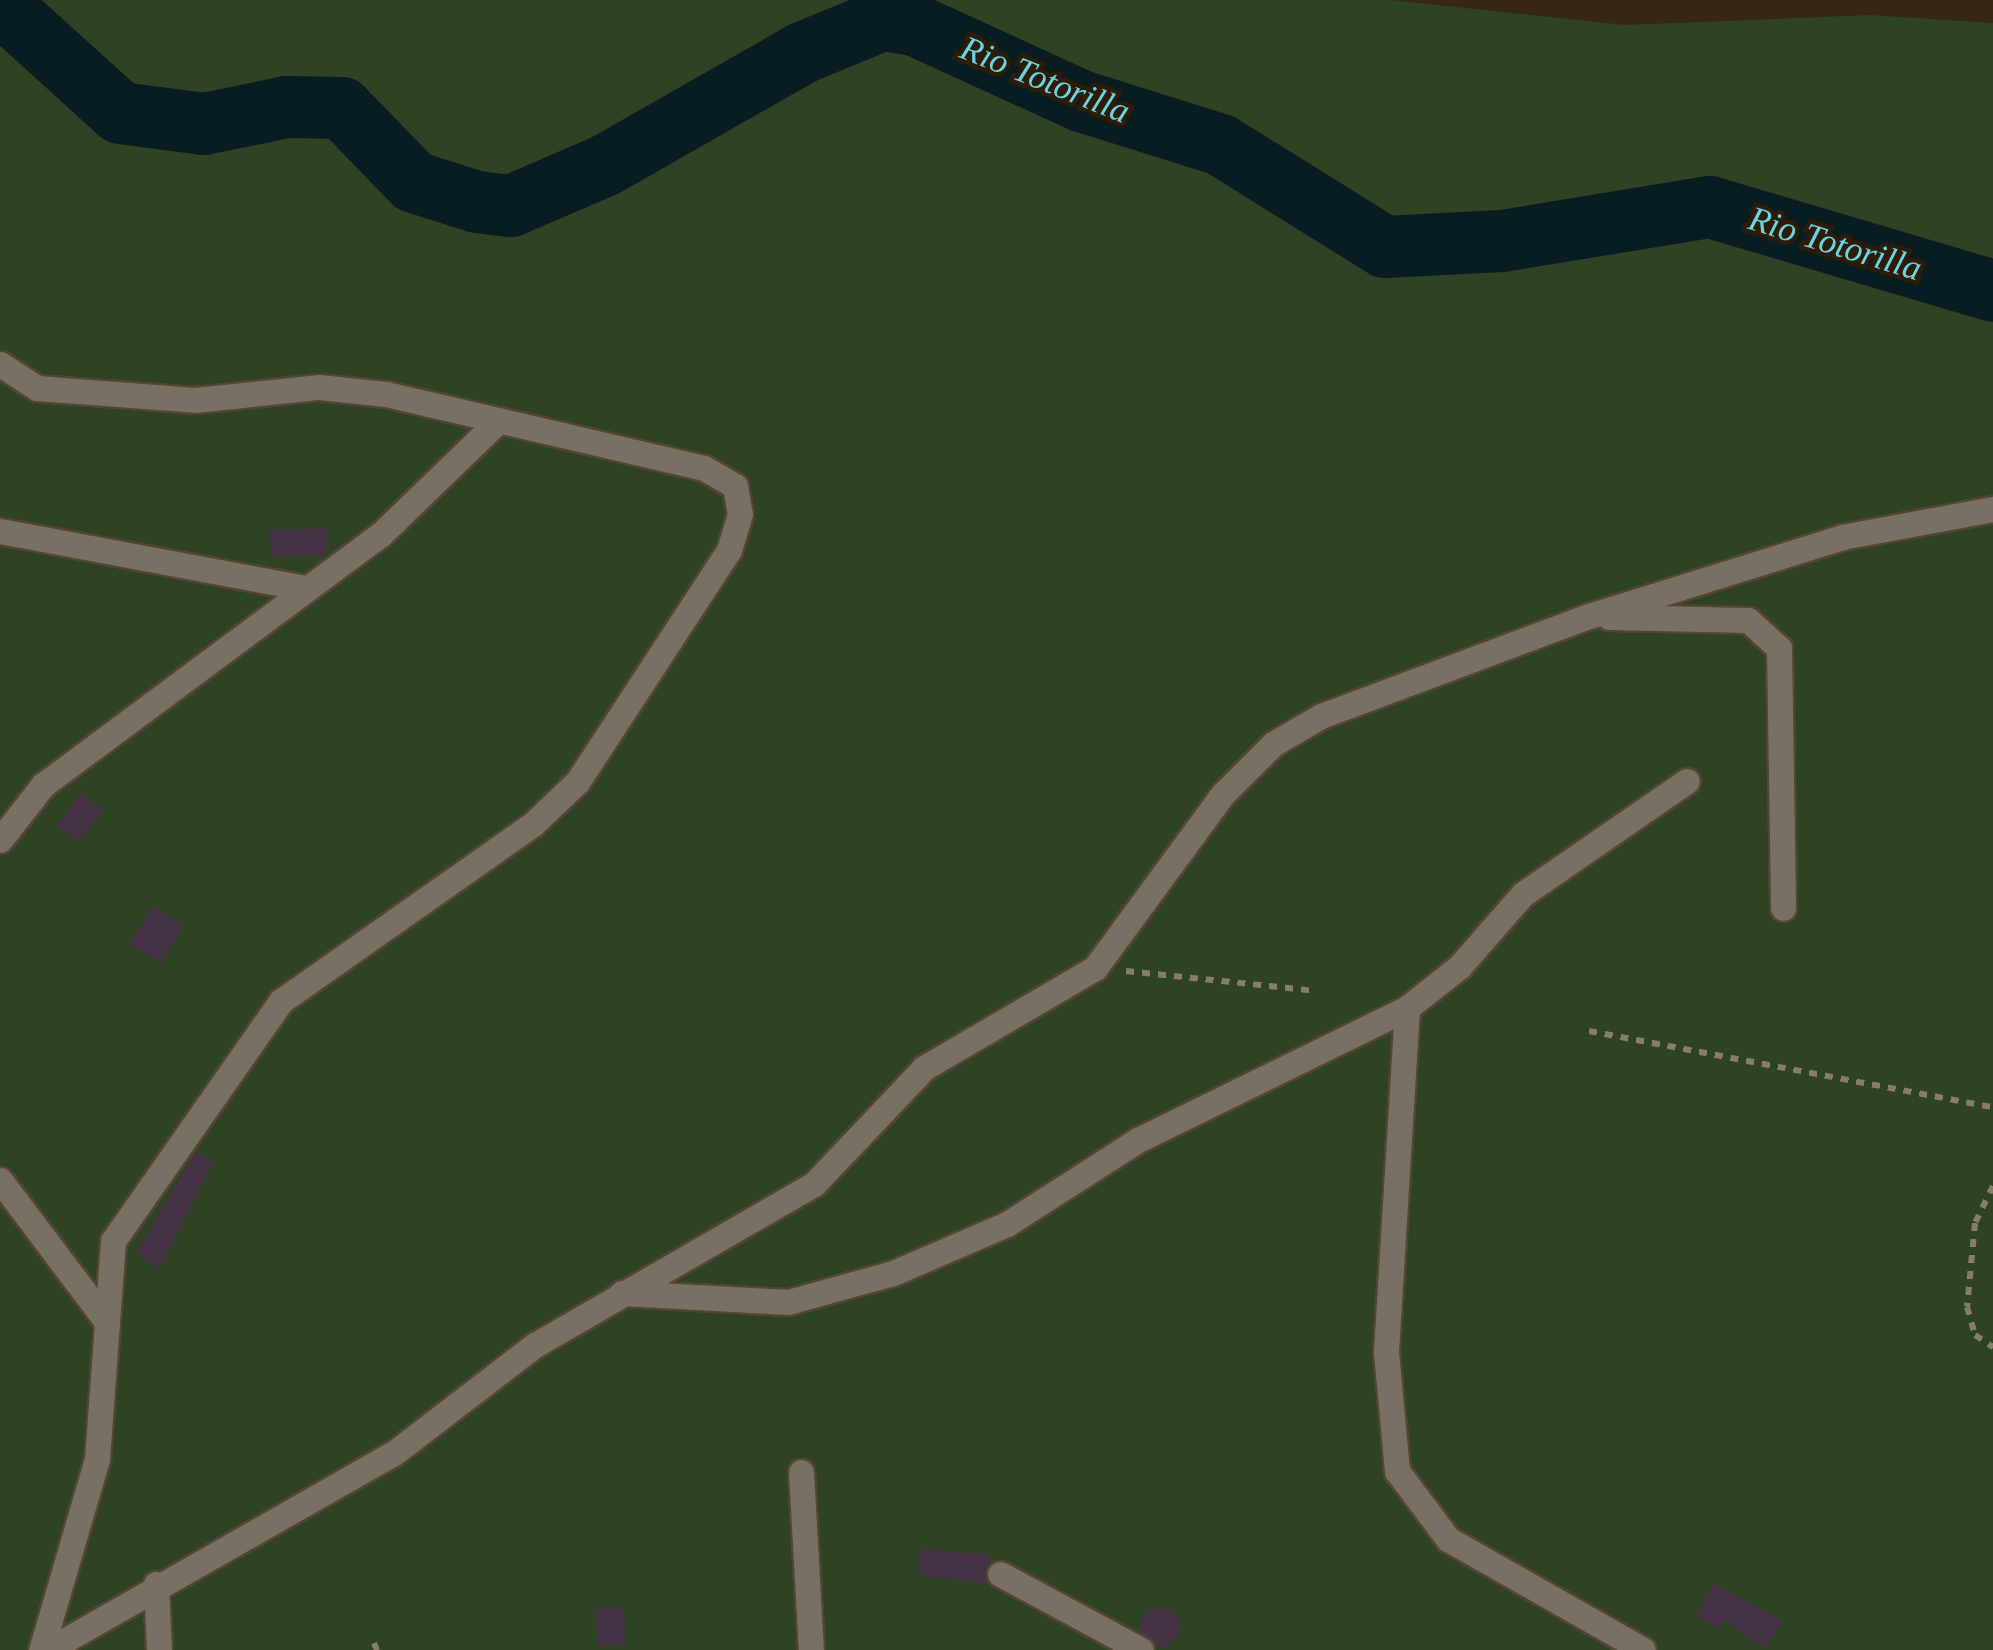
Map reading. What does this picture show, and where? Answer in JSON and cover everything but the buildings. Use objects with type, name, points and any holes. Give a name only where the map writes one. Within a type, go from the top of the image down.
[{"type":"street","points":[[0,364],[36,388],[195,400],[319,387],[499,420],[704,468],[734,486],[740,514],[729,550],[577,782],[533,824],[281,1001],[113,1242],[104,1318],[97,1459],[45,1650]]},
{"type":"street","points":[[0,840],[44,785],[380,535],[499,420]]},
{"type":"street","points":[[45,1650],[156,1584],[394,1454],[535,1345],[814,1184],[924,1068],[1095,968],[1224,794],[1273,744],[1359,699],[1589,616],[1842,538],[1993,510]]},
{"type":"street","points":[[0,531],[304,588]]},
{"type":"street","points":[[1589,616],[1748,620],[1767,630],[1779,648],[1784,908]]},
{"type":"street","points":[[622,1294],[746,1306],[893,1273],[1007,1224],[1138,1140],[1407,1008],[1459,967],[1523,894],[1687,781]]},
{"type":"street","points":[[1407,1008],[1386,1352],[1397,1471],[1448,1539],[1643,1650]]},
{"type":"street","points":[[0,1180],[104,1318]]},
{"type":"street","points":[[801,1472],[811,1650]]},
{"type":"street","points":[[1000,1574],[1141,1650]]},
{"type":"street","points":[[156,1584],[159,1650]]},
{"type":"path","points":[[1095,968],[1315,991]]},
{"type":"path","points":[[1589,1031],[1993,1107]]},
{"type":"path","points":[[1993,1186],[1975,1223],[1967,1307],[1975,1336],[1993,1347]]},
{"type":"green space","points":[[0,0],[1391,0],[1625,25],[1869,15],[1993,23],[1993,1650],[0,1650]]},
{"type":"waterway","name":"Rio Totorilla","points":[[0,4],[120,113],[204,124],[287,107],[342,108],[414,182],[477,202],[511,206],[606,165],[802,53],[883,20],[915,25],[1081,101],[1221,145],[1385,247],[1502,241],[1710,207],[1993,291]]}]
